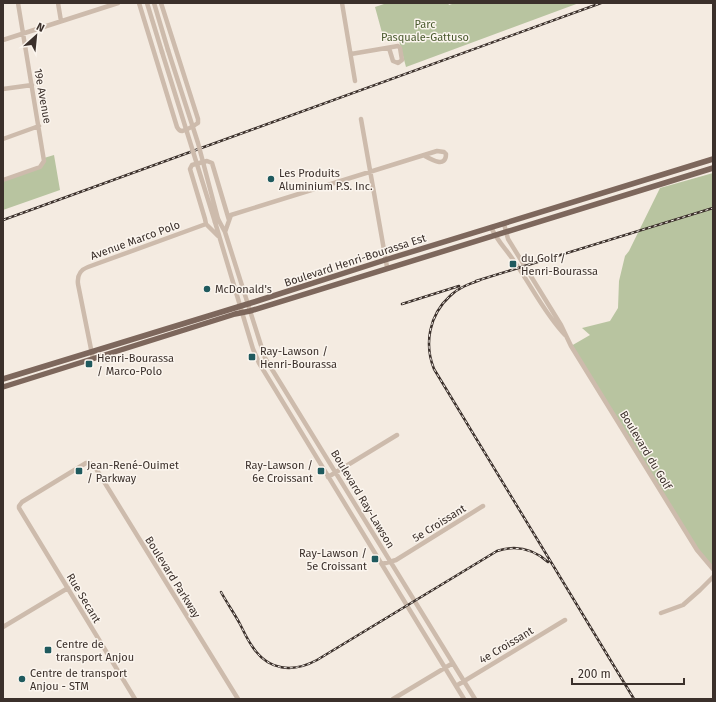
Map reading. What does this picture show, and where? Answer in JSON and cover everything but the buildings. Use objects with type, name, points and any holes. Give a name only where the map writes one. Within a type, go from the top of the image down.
[{"type":"main road","name":"Boulevard Henri-Bourassa Est","points":[[3,379],[713,159]]},
{"type":"main road","name":"Boulevard Henri-Bourassa Est","points":[[3,387],[713,168]]},
{"type":"street","name":"19e Avenue","points":[[3,180],[40,167],[43,164],[44,158],[18,3]]},
{"type":"street","points":[[58,3],[61,21]]},
{"type":"street","points":[[99,3],[100,9]]},
{"type":"street","points":[[3,40],[118,3]]},
{"type":"street","points":[[139,3],[177,126],[179,130],[182,131],[196,125],[198,119],[161,3]]},
{"type":"street","points":[[147,3],[217,220]]},
{"type":"street","points":[[154,3],[198,143],[217,220]]},
{"type":"street","points":[[342,3],[355,81]]},
{"type":"street","points":[[351,54],[389,48]]},
{"type":"street","points":[[3,89],[32,85]]},
{"type":"street","points":[[361,119],[387,268]]},
{"type":"street","points":[[3,139],[39,126]]},
{"type":"street","points":[[225,232],[231,215],[370,171],[425,156]]},
{"type":"street","points":[[220,237],[206,224],[190,169],[192,165],[207,161],[212,163],[229,220]]},
{"type":"street","name":"Boulevard Ray-Lawson","points":[[217,220],[225,232],[265,358],[475,699]]},
{"type":"street","name":"Boulevard Ray-Lawson","points":[[217,220],[220,237],[242,313],[259,363],[464,699]]},
{"type":"street","name":"Avenue Marco Polo","points":[[92,352],[78,284],[81,271],[88,267],[206,224]]},
{"type":"street","name":"Boulevard du Golf","points":[[504,224],[508,239],[558,319],[567,338],[696,550],[713,569]]},
{"type":"street","name":"Boulevard du Golf","points":[[491,227],[494,235],[514,261],[557,328],[567,338]]},
{"type":"street","points":[[92,352],[94,359]]},
{"type":"street","points":[[328,477],[397,435]]},
{"type":"street","points":[[320,463],[328,459]]},
{"type":"street","name":"Boulevard Parkway","points":[[19,506],[22,502],[84,464],[93,464],[238,699]]},
{"type":"street","name":"Rue Secant","points":[[19,506],[135,699]]},
{"type":"street","name":"5e Croissant","points":[[382,564],[396,560],[483,506]]},
{"type":"street","points":[[661,613],[683,604],[713,577]]},
{"type":"street","points":[[3,627],[68,588]]},
{"type":"street","name":"4e Croissant","points":[[456,686],[565,620]]},
{"type":"street","points":[[393,699],[453,663]]},
{"type":"green space","name":"Parc Pasquale-Gattuso","points":[[387,3],[448,3],[449,5],[455,3],[579,3],[406,67],[399,41],[395,39],[384,40],[375,7]]},
{"type":"green space","points":[[54,155],[60,190],[3,210],[3,180],[40,167],[44,158]]},
{"type":"green space","points":[[713,173],[713,569],[702,557],[571,346],[590,335],[582,328],[610,321],[618,308],[619,281],[625,256],[629,251],[660,188]]},
{"type":"railway","points":[[3,220],[601,3]]},
{"type":"railway","points":[[476,281],[713,208]]},
{"type":"railway","points":[[480,280],[464,286],[453,293],[437,312],[430,330],[429,340],[429,350],[434,369],[634,699]]},
{"type":"railway","points":[[402,304],[459,286]]},
{"type":"railway","points":[[221,592],[258,654],[273,665],[290,668],[299,667],[317,660],[497,551],[510,548],[524,549],[536,554],[548,562]]},
{"type":"place","name":"Les Produits Aluminium P.S. Inc.","points":[[271,179]]},
{"type":"place","name":"du Golf / Henri-Bourassa","points":[[513,264]]},
{"type":"place","name":"McDonald's","points":[[207,289]]},
{"type":"place","name":"Ray-Lawson / Henri-Bourassa","points":[[252,357]]},
{"type":"place","name":"Henri-Bourassa / Marco-Polo","points":[[89,364]]},
{"type":"place","name":"Jean-René-Ouimet / Parkway","points":[[79,471]]},
{"type":"place","name":"Ray-Lawson / 6e Croissant","points":[[321,471]]},
{"type":"place","name":"Ray-Lawson / 5e Croissant","points":[[375,559]]},
{"type":"place","name":"Centre de transport Anjou","points":[[48,650]]},
{"type":"place","name":"Centre de transport Anjou - STM","points":[[22,679]]}]
